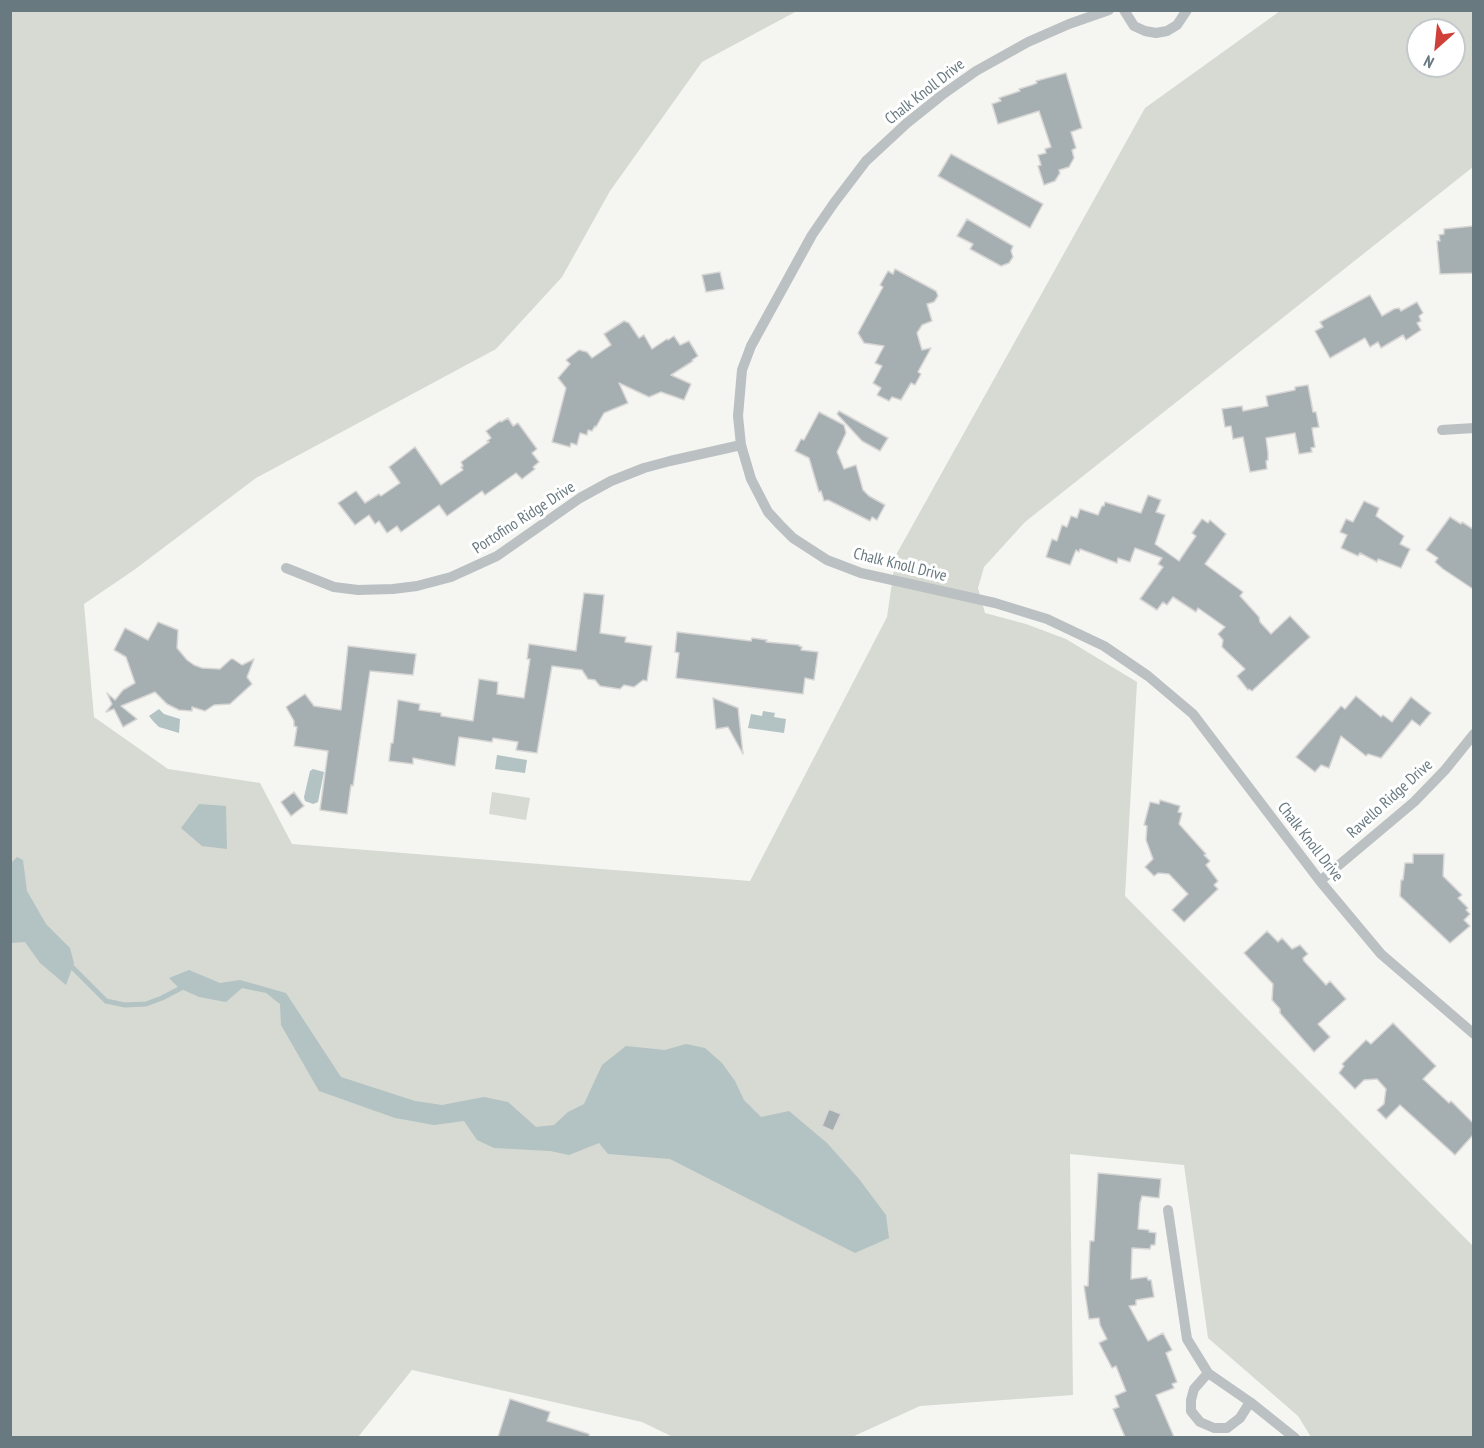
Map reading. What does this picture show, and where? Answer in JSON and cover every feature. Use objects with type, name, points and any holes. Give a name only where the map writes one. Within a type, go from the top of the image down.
[{"type":"street","name":"Chalk Knoll Drive","points":[[1109,10],[1028,42],[976,71],[907,123],[866,161],[812,235],[751,346],[742,370],[738,416],[741,445],[751,479],[768,512],[794,538],[818,555],[861,573],[995,603],[1047,619],[1104,646],[1148,676],[1193,714],[1320,881],[1382,954],[1473,1034]]},
{"type":"street","points":[[1124,10],[1134,26],[1156,33],[1167,31],[1177,25],[1187,10]]},
{"type":"street","points":[[1442,430],[1473,428]]},
{"type":"street","name":"Portofino Ridge Drive","points":[[286,568],[334,587],[358,590],[409,587],[451,577],[497,556],[580,498],[611,481],[644,468],[741,445]]},
{"type":"street","name":"Ravello Ridge Drive","points":[[1320,881],[1414,802],[1445,770],[1473,734]]},
{"type":"street","points":[[1168,1210],[1187,1339],[1208,1373],[1295,1437]]},
{"type":"street","points":[[1208,1373],[1194,1389],[1191,1400],[1191,1411],[1200,1422],[1214,1428],[1227,1428],[1240,1418],[1250,1402]]},
{"type":"shaded area","points":[[10,11],[797,11],[702,62],[610,191],[562,277],[496,349],[256,478],[134,570],[84,604],[94,717],[168,769],[260,783],[292,844],[750,881],[887,617],[896,555],[1145,108],[1280,11],[1473,11],[1473,167],[1025,522],[984,567],[978,588],[985,613],[1026,624],[1066,639],[1137,682],[1125,896],[1473,1246],[1473,1437],[1311,1437],[1298,1416],[1208,1338],[1184,1165],[1070,1154],[1073,1395],[920,1406],[852,1437],[675,1438],[642,1422],[412,1370],[358,1437],[11,1437]]},
{"type":"shaded area","points":[[159,709],[164,714],[180,719],[179,733],[159,727],[153,721],[149,716]]},
{"type":"shaded area","points":[[763,711],[775,713],[774,717],[786,719],[784,733],[748,728],[751,714],[762,716]]},
{"type":"shaded area","points":[[497,755],[527,760],[525,773],[495,769]]},
{"type":"shaded area","points":[[313,769],[324,772],[318,802],[313,804],[305,801],[304,797],[310,771]]},
{"type":"shaded area","points":[[492,792],[530,798],[526,820],[489,814]]},
{"type":"shaded area","points":[[199,804],[226,806],[227,849],[202,846],[181,828]]},
{"type":"shaded area","points":[[17,857],[23,860],[27,891],[46,924],[70,948],[74,963],[66,985],[40,963],[25,942],[11,943],[11,863]]},
{"type":"shaded area","points":[[189,970],[220,983],[240,980],[286,993],[341,1077],[415,1101],[442,1105],[484,1097],[508,1102],[536,1127],[554,1125],[568,1112],[584,1104],[602,1065],[626,1046],[665,1050],[686,1044],[705,1048],[722,1063],[735,1081],[744,1100],[761,1117],[789,1111],[827,1143],[859,1179],[886,1215],[889,1238],[855,1253],[670,1159],[608,1154],[599,1143],[569,1155],[550,1151],[494,1148],[477,1140],[464,1121],[434,1125],[395,1118],[319,1091],[281,1025],[280,1004],[266,993],[242,988],[226,1002],[199,997],[179,988],[169,978]]},
{"type":"building","points":[[1066,73],[1082,128],[1071,132],[1076,148],[1072,150],[1074,158],[1069,167],[1059,170],[1060,173],[1055,181],[1044,185],[1038,166],[1041,165],[1038,155],[1046,153],[1045,149],[1051,147],[1039,111],[998,124],[992,104],[1001,101],[999,98],[1037,83],[1036,81]]},
{"type":"building","points":[[951,154],[1043,204],[1030,228],[938,176]]},
{"type":"building","points":[[967,219],[1013,246],[1011,251],[1013,257],[1009,263],[1001,266],[970,249],[973,244],[957,236]]},
{"type":"building","points":[[1473,226],[1473,273],[1440,274],[1437,241],[1440,241],[1439,235],[1444,234],[1444,229]]},
{"type":"building","points":[[895,269],[936,291],[938,296],[934,302],[927,304],[932,321],[922,325],[917,333],[922,350],[931,348],[918,372],[921,374],[915,385],[911,383],[901,400],[892,397],[889,401],[877,395],[881,388],[873,383],[882,366],[875,363],[884,346],[864,343],[858,333],[883,287],[880,285],[888,271],[893,274]]},
{"type":"building","points":[[720,272],[724,289],[706,292],[702,275]]},
{"type":"building","points":[[1370,295],[1382,316],[1394,309],[1399,308],[1401,311],[1417,302],[1423,313],[1419,316],[1421,321],[1417,323],[1421,330],[1406,340],[1403,335],[1381,348],[1378,342],[1370,347],[1365,338],[1330,358],[1315,331],[1323,327],[1320,322]]},
{"type":"building","points":[[624,321],[629,323],[639,338],[644,335],[652,349],[674,336],[680,345],[689,341],[698,356],[671,375],[691,384],[684,400],[661,392],[649,397],[619,383],[628,403],[604,413],[592,431],[588,430],[587,435],[580,433],[577,445],[571,443],[570,447],[552,442],[566,388],[558,378],[570,364],[566,360],[579,350],[587,352],[592,358],[611,345],[604,334]]},
{"type":"building","points":[[1308,385],[1313,412],[1316,412],[1319,427],[1312,428],[1315,447],[1311,448],[1312,452],[1299,454],[1295,433],[1266,438],[1267,469],[1250,472],[1243,437],[1233,439],[1231,426],[1225,427],[1222,409],[1242,406],[1243,411],[1268,406],[1266,396]]},
{"type":"building","points":[[839,411],[888,438],[880,451],[862,441],[837,414]]},
{"type":"building","points":[[819,412],[844,425],[846,433],[837,452],[844,469],[856,465],[863,490],[885,505],[877,520],[872,517],[870,521],[828,500],[824,501],[809,458],[795,451],[801,439],[804,440]]},
{"type":"building","points":[[508,418],[513,426],[518,423],[537,449],[532,453],[539,462],[533,467],[535,469],[522,479],[516,473],[485,495],[482,491],[447,516],[439,505],[401,532],[397,526],[387,533],[379,521],[375,524],[369,515],[355,525],[338,503],[356,491],[365,503],[379,494],[381,496],[400,483],[389,467],[415,447],[441,485],[463,470],[461,462],[489,442],[487,441],[491,438],[486,431]]},
{"type":"building","points":[[1148,495],[1161,500],[1156,512],[1165,515],[1155,544],[1179,561],[1196,536],[1192,533],[1202,519],[1208,523],[1210,520],[1226,534],[1205,564],[1243,592],[1240,596],[1271,634],[1290,616],[1310,637],[1252,691],[1248,690],[1237,676],[1245,669],[1222,647],[1223,640],[1218,634],[1225,627],[1198,608],[1196,612],[1173,597],[1167,605],[1163,602],[1157,610],[1140,599],[1163,567],[1158,564],[1162,558],[1135,548],[1130,562],[1118,558],[1117,563],[1080,549],[1079,552],[1076,550],[1070,565],[1046,557],[1052,539],[1057,541],[1062,525],[1067,527],[1071,516],[1077,518],[1080,509],[1098,515],[1105,502],[1141,513]]},
{"type":"building","points":[[1364,501],[1379,508],[1376,516],[1404,536],[1400,544],[1410,549],[1401,568],[1378,559],[1377,562],[1360,553],[1358,556],[1341,548],[1347,535],[1340,532],[1346,519],[1353,522]]},
{"type":"building","points":[[1450,517],[1473,529],[1473,589],[1443,569],[1435,562],[1438,558],[1426,550]]},
{"type":"building","points":[[584,593],[604,595],[600,633],[626,637],[625,642],[652,646],[647,681],[643,680],[634,687],[624,685],[620,689],[600,686],[595,680],[588,679],[582,670],[552,666],[537,753],[516,750],[518,742],[493,738],[492,742],[459,737],[455,766],[413,758],[413,764],[389,761],[398,700],[420,704],[419,710],[473,721],[479,679],[498,682],[497,694],[524,698],[530,659],[527,659],[529,644],[576,651]]},
{"type":"building","points":[[158,622],[178,630],[177,648],[194,665],[220,669],[231,659],[242,665],[254,659],[247,677],[252,684],[230,704],[214,705],[205,711],[192,707],[192,711],[179,710],[167,704],[155,692],[121,706],[137,719],[123,727],[114,709],[106,712],[112,704],[107,693],[115,700],[123,690],[135,683],[126,657],[114,650],[125,628],[148,640]]},
{"type":"building","points":[[677,632],[751,641],[752,638],[767,640],[766,642],[799,645],[802,647],[801,650],[818,652],[814,680],[805,678],[803,694],[676,678],[679,653],[675,652]]},
{"type":"building","points":[[348,646],[416,654],[413,675],[370,671],[347,814],[320,810],[328,751],[294,746],[297,727],[294,726],[294,721],[286,707],[305,694],[314,706],[341,710]]},
{"type":"building","points":[[1356,696],[1381,717],[1383,715],[1392,722],[1411,697],[1431,713],[1420,726],[1412,720],[1381,758],[1368,754],[1366,756],[1341,736],[1329,768],[1321,765],[1315,772],[1296,757],[1341,706],[1345,709]]},
{"type":"building","points":[[713,698],[738,708],[743,754],[728,727],[716,729]]},
{"type":"building","points":[[294,792],[304,806],[291,816],[281,802]]},
{"type":"building","points":[[1160,800],[1180,806],[1178,812],[1182,813],[1179,824],[1206,854],[1204,855],[1210,861],[1206,865],[1218,881],[1214,885],[1218,889],[1184,922],[1172,910],[1188,894],[1169,874],[1158,873],[1154,876],[1145,867],[1153,859],[1146,840],[1147,826],[1144,825],[1150,802],[1159,804]]},
{"type":"building","points":[[1413,854],[1444,854],[1443,876],[1462,895],[1458,898],[1468,908],[1466,910],[1470,914],[1464,920],[1470,926],[1450,943],[1400,896],[1405,863],[1413,863]]},
{"type":"building","points":[[1267,931],[1278,942],[1282,938],[1292,949],[1300,945],[1308,954],[1303,958],[1304,961],[1326,985],[1330,981],[1346,999],[1318,1024],[1330,1037],[1314,1052],[1280,1013],[1280,1009],[1272,1000],[1273,984],[1244,953]]},
{"type":"building","points":[[1393,1023],[1436,1066],[1423,1079],[1449,1103],[1451,1101],[1473,1123],[1473,1135],[1455,1155],[1400,1105],[1386,1119],[1377,1110],[1384,1104],[1386,1089],[1377,1079],[1364,1080],[1355,1089],[1339,1073],[1344,1066],[1342,1064],[1366,1040],[1371,1044]]},
{"type":"building","points":[[829,1109],[841,1114],[833,1131],[822,1126]]},
{"type":"building","points":[[1098,1173],[1161,1179],[1159,1198],[1142,1196],[1140,1203],[1138,1229],[1156,1233],[1155,1245],[1151,1245],[1150,1249],[1132,1248],[1131,1279],[1147,1277],[1151,1280],[1154,1297],[1136,1300],[1136,1305],[1129,1306],[1148,1341],[1163,1333],[1172,1350],[1166,1353],[1177,1382],[1172,1384],[1174,1388],[1156,1395],[1174,1437],[1125,1437],[1113,1409],[1119,1407],[1115,1396],[1126,1391],[1116,1366],[1112,1368],[1099,1343],[1107,1339],[1099,1318],[1089,1319],[1084,1286],[1088,1286],[1090,1241],[1094,1241]]},
{"type":"building","points":[[510,1399],[550,1412],[547,1421],[589,1434],[589,1437],[498,1437]]},
{"type":"waterway","points":[[68,963],[106,1001],[125,1005],[146,1004],[185,986]]}]
